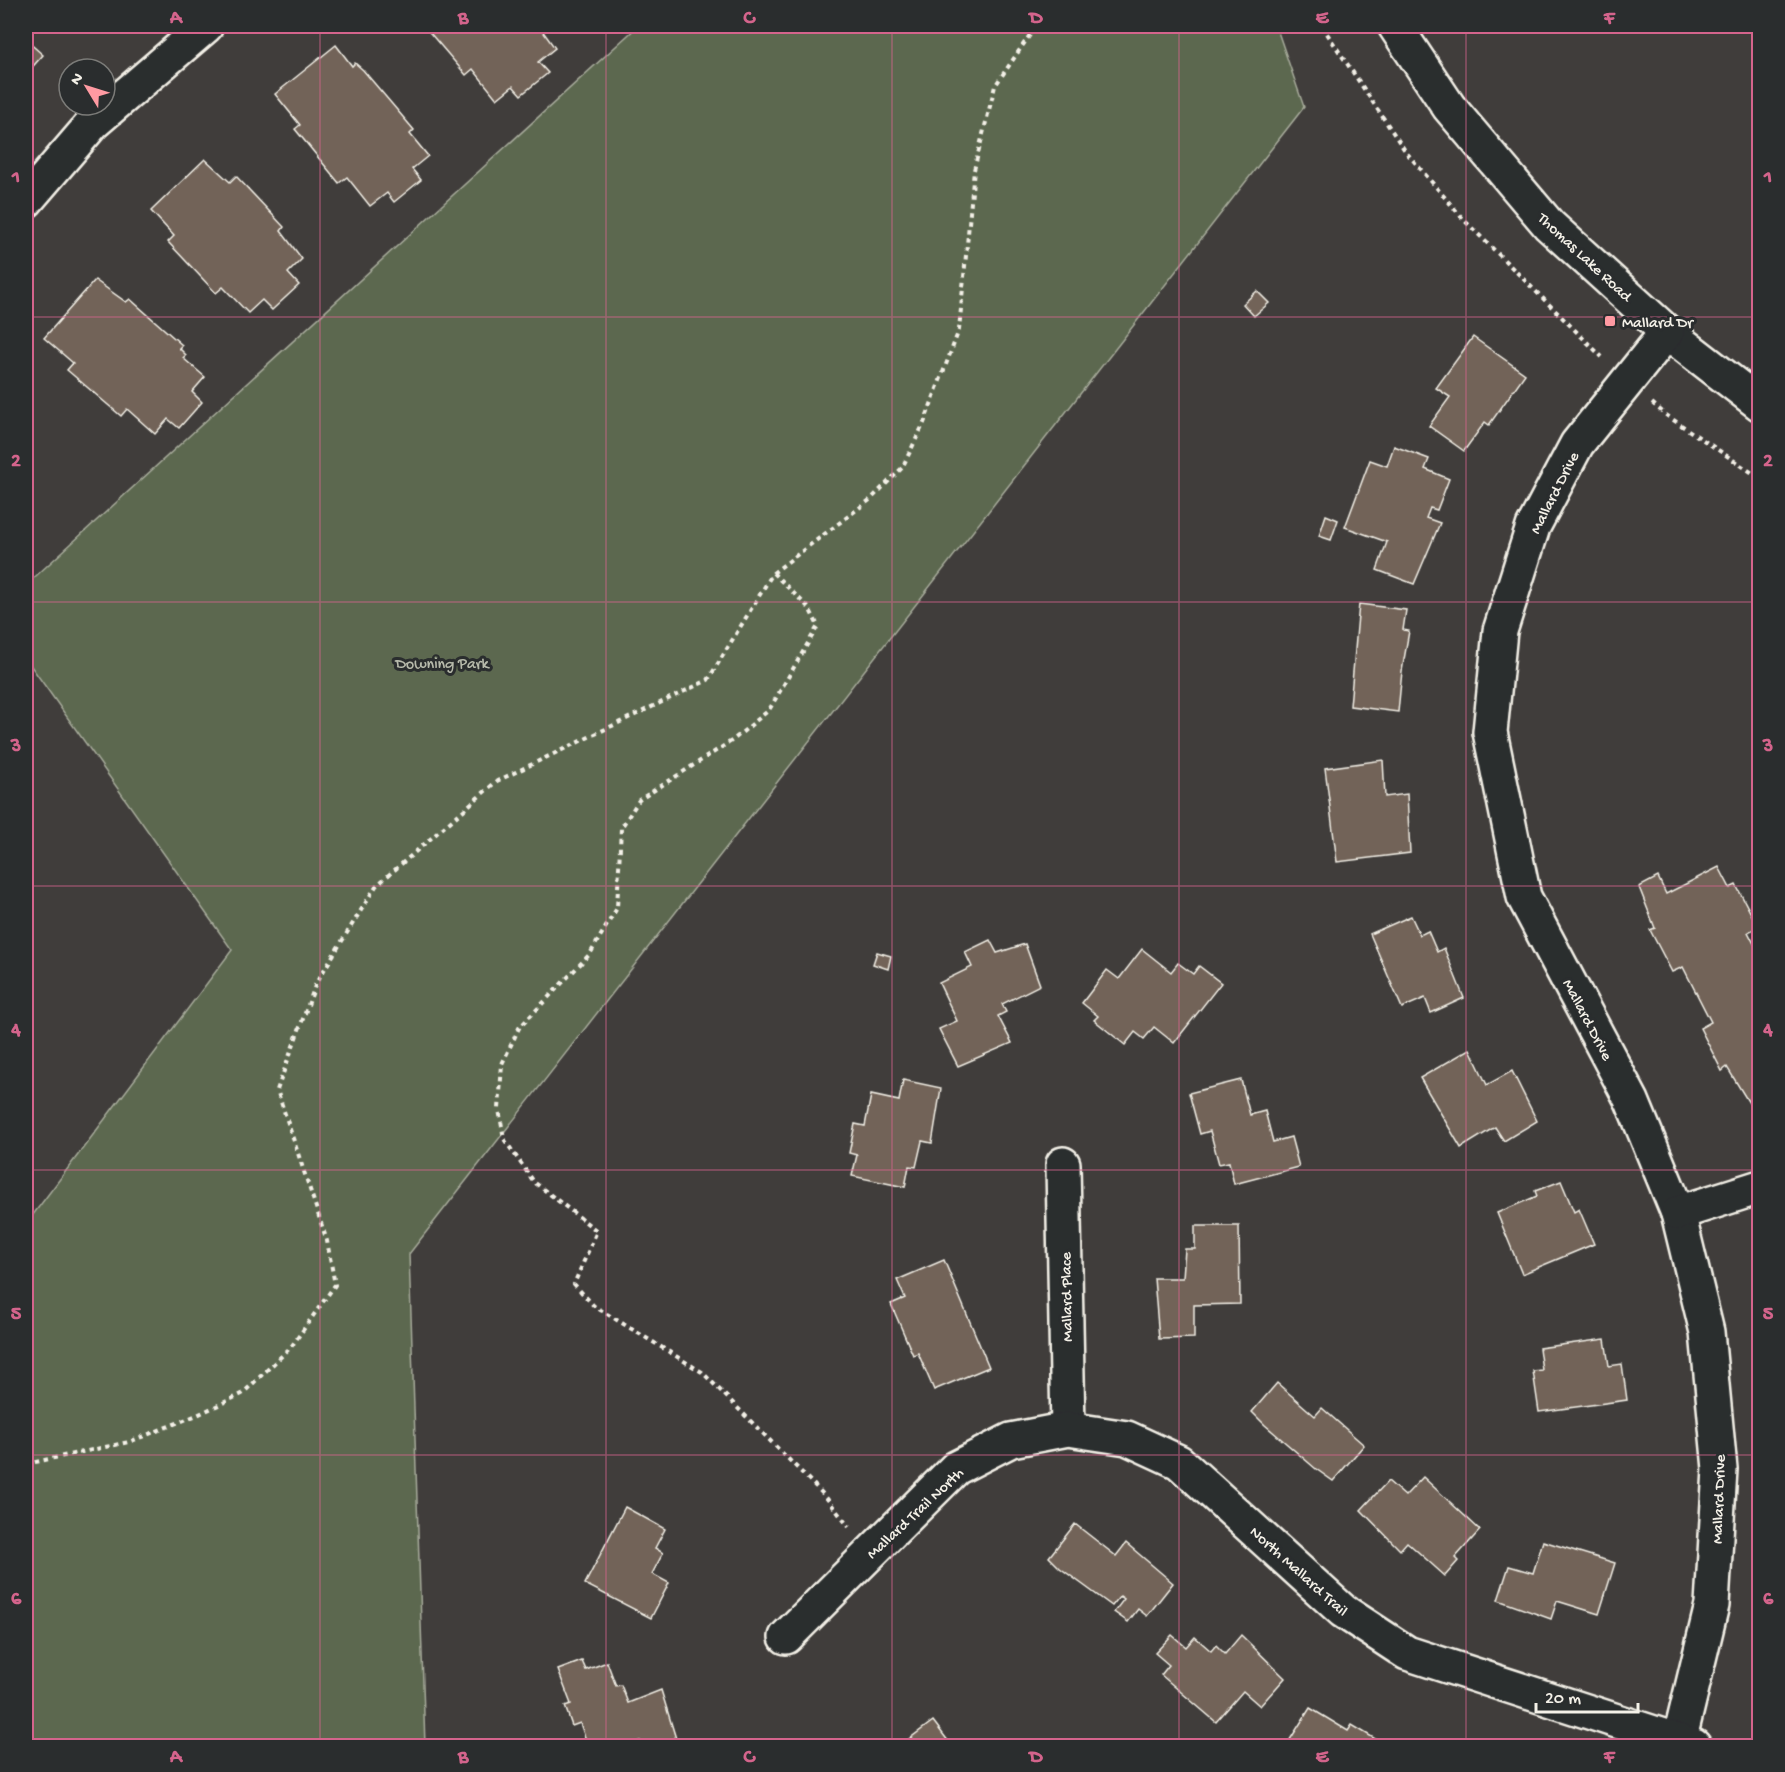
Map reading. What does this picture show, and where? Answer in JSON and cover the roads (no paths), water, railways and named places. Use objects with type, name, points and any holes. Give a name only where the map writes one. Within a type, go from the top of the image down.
[{"type":"street","points":[[26,201],[93,123],[206,26]]},
{"type":"street","name":"Thomas Lake Road","points":[[1395,26],[1449,107],[1549,225],[1667,332],[1760,404]]},
{"type":"street","name":"Mallard Drive","points":[[1667,332],[1577,444],[1533,527],[1500,632],[1490,732],[1524,897],[1632,1101],[1678,1213],[1707,1332],[1720,1469],[1712,1605],[1684,1745]]},
{"type":"street","name":"Mallard Place","points":[[1063,1164],[1068,1429]]},
{"type":"street","points":[[1678,1213],[1760,1187]]},
{"type":"street","name":"Mallard Trail North","points":[[786,1637],[956,1468],[1011,1440],[1068,1429]]},
{"type":"street","name":"North Mallard Trail","points":[[1068,1429],[1126,1437],[1179,1462],[1343,1611],[1407,1653],[1684,1745]]},
{"type":"place","name":"Mallard Dr","points":[[1610,321]]},
{"type":"park label","name":"Downing Park","points":[[442,662]]}]
